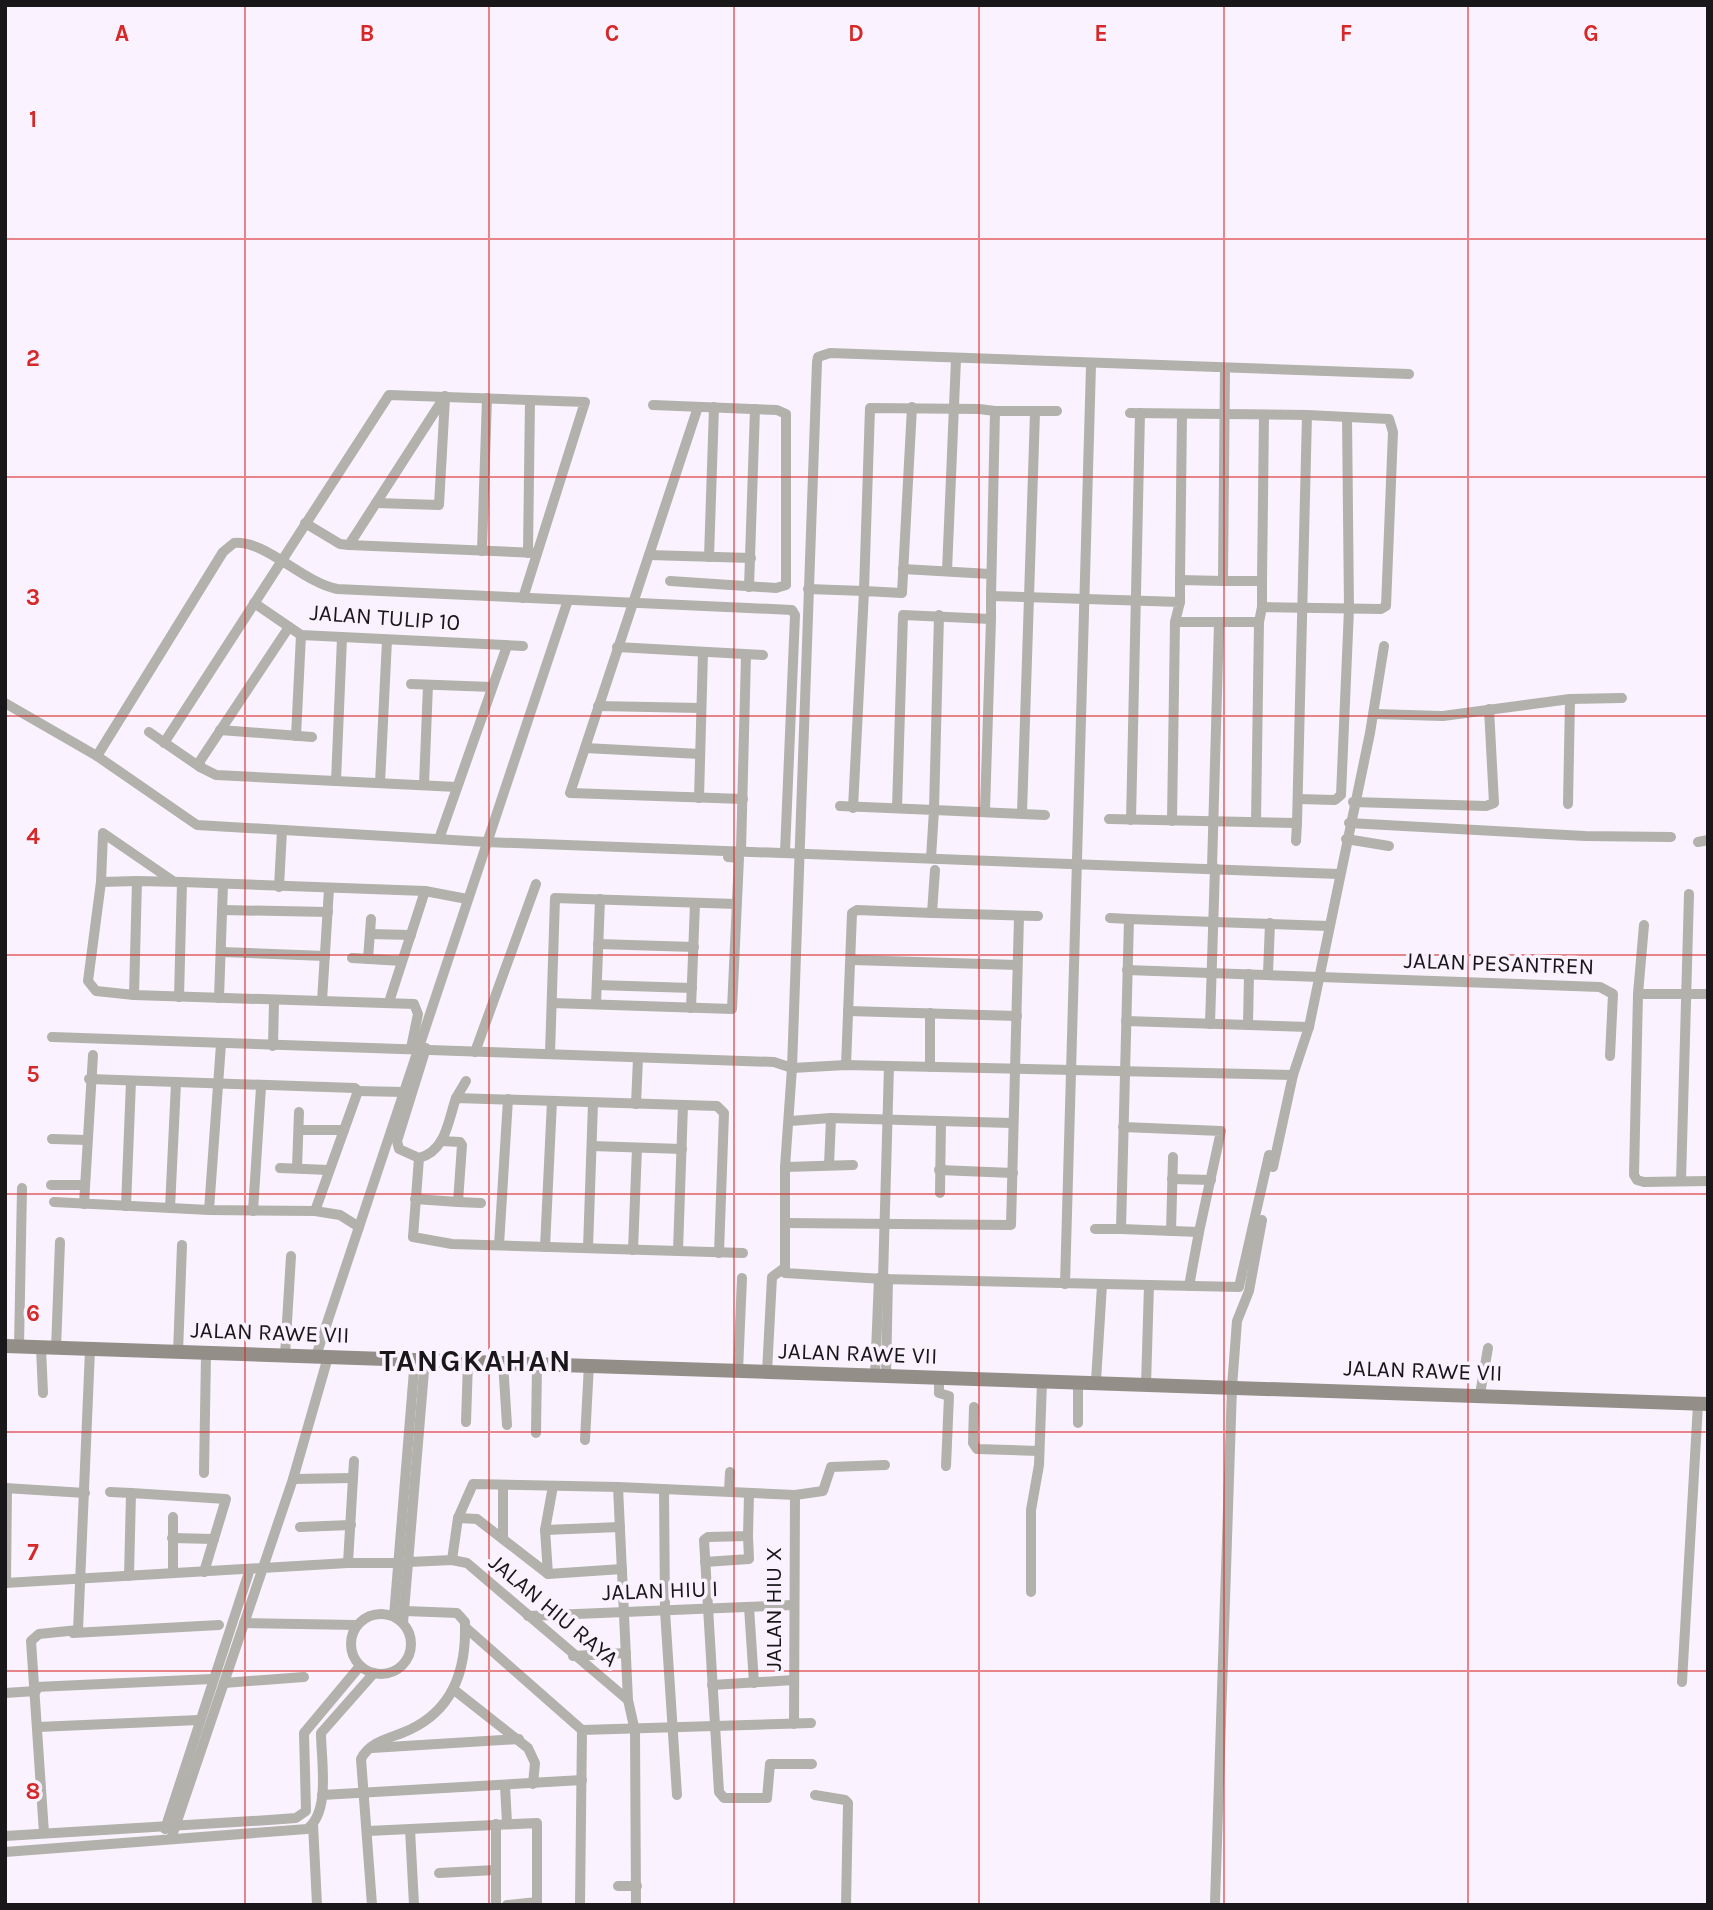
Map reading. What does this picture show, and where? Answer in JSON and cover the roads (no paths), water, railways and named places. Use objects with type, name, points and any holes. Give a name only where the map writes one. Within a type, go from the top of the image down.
[{"type":"main road","name":"JALAN RAWE VII","points":[[12,1347],[589,1364],[939,1379],[1078,1383],[1096,1381],[1146,1385],[1480,1394],[1703,1404]]},
{"type":"street","points":[[1269,1155],[1240,1286],[883,1279],[789,1275],[783,1269],[818,357],[830,353],[1091,365],[1409,374]]},
{"type":"street","points":[[947,571],[956,359]]},
{"type":"street","points":[[1065,1284],[1091,365]]},
{"type":"street","points":[[1223,581],[1225,368]]},
{"type":"street","points":[[164,743],[389,395],[585,402],[533,553],[523,598]]},
{"type":"street","points":[[349,545],[445,396]]},
{"type":"street","points":[[376,503],[439,505],[445,396]]},
{"type":"street","points":[[482,551],[486,398]]},
{"type":"street","points":[[530,400],[533,553]]},
{"type":"street","points":[[653,405],[777,410],[786,414],[786,585],[783,588],[670,582]]},
{"type":"street","points":[[698,407],[570,793],[743,799]]},
{"type":"street","points":[[709,557],[714,407]]},
{"type":"street","points":[[853,808],[869,411],[873,407],[1057,411]]},
{"type":"street","points":[[897,808],[902,593],[912,407]]},
{"type":"street","points":[[749,587],[755,409]]},
{"type":"street","points":[[985,810],[995,411]]},
{"type":"street","points":[[1022,813],[1035,412]]},
{"type":"street","points":[[1131,820],[1138,600],[1135,413],[1389,419],[1393,432],[1386,606],[1381,609],[1262,607]]},
{"type":"street","points":[[1172,821],[1175,622],[1180,602],[1182,414]]},
{"type":"street","points":[[1256,822],[1264,415]]},
{"type":"street","points":[[1296,841],[1307,415]]},
{"type":"street","points":[[1298,799],[1335,800],[1340,797],[1349,609],[1347,418]]},
{"type":"street","points":[[305,523],[340,544],[533,553]]},
{"type":"street","points":[[97,756],[223,552],[233,543],[255,546],[312,581],[337,589],[794,612],[785,852]]},
{"type":"street","points":[[649,555],[751,558]]},
{"type":"street","points":[[904,569],[990,574]]},
{"type":"street","points":[[1180,580],[1262,581]]},
{"type":"street","points":[[808,589],[902,593]]},
{"type":"street","points":[[991,597],[1180,602]]},
{"type":"street","points":[[166,1840],[224,1683],[293,1479],[322,1357],[359,1227],[568,600]]},
{"type":"street","name":"JALAN TULIP 10","points":[[254,603],[301,635],[523,646]]},
{"type":"street","points":[[903,615],[991,619]]},
{"type":"street","points":[[932,858],[939,615]]},
{"type":"street","points":[[1175,622],[1259,622]]},
{"type":"street","points":[[1210,1024],[1219,623]]},
{"type":"street","points":[[200,767],[200,761],[289,627]]},
{"type":"street","points":[[296,736],[301,635]]},
{"type":"street","points":[[336,781],[342,638]]},
{"type":"street","points":[[380,783],[387,640]]},
{"type":"street","points":[[439,839],[507,646]]},
{"type":"street","points":[[1215,1903],[1232,1387],[1237,1321],[1249,1291],[1293,1075],[1309,1027],[1353,802],[1374,714],[1384,646]]},
{"type":"street","points":[[617,647],[763,654]]},
{"type":"street","points":[[699,798],[703,652]]},
{"type":"street","points":[[552,1003],[733,1009],[743,799],[746,654]]},
{"type":"street","points":[[411,684],[492,687]]},
{"type":"street","points":[[424,785],[428,685]]},
{"type":"street","points":[[1374,714],[1434,716],[1570,699],[1622,698]]},
{"type":"street","points":[[1568,804],[1570,699]]},
{"type":"street","points":[[5,703],[97,756],[197,825],[486,842],[689,849],[740,855],[1077,862],[1339,874]]},
{"type":"street","points":[[598,706],[701,708]]},
{"type":"street","points":[[1353,802],[1486,806],[1494,803],[1496,796],[1489,709]]},
{"type":"street","points":[[220,730],[312,737]]},
{"type":"street","points":[[149,732],[216,775],[457,787]]},
{"type":"street","points":[[585,748],[700,754]]},
{"type":"street","points":[[840,806],[985,810],[1045,815]]},
{"type":"street","points":[[1110,819],[1297,823]]},
{"type":"street","points":[[1349,823],[1585,836],[1671,837]]},
{"type":"street","points":[[279,887],[282,830]]},
{"type":"street","points":[[178,882],[103,833],[101,882],[88,981],[96,990],[179,997],[414,1004],[418,1009],[418,1048],[397,1141],[399,1149],[419,1158],[432,1155],[441,1141],[456,1098],[466,1081]]},
{"type":"street","points":[[1346,839],[1389,846]]},
{"type":"street","points":[[740,855],[785,852],[798,856]]},
{"type":"street","points":[[932,913],[934,870]]},
{"type":"street","points":[[134,995],[138,881]]},
{"type":"street","points":[[101,882],[178,882],[425,891],[467,899]]},
{"type":"street","points":[[178,882],[179,997]]},
{"type":"street","points":[[219,998],[223,884]]},
{"type":"street","points":[[475,1052],[536,884]]},
{"type":"street","points":[[322,1001],[329,889]]},
{"type":"street","points":[[389,1002],[425,891]]},
{"type":"street","points":[[1681,1181],[1689,894]]},
{"type":"street","points":[[543,898],[736,904]]},
{"type":"street","points":[[550,1054],[555,898]]},
{"type":"street","points":[[596,1004],[600,900]]},
{"type":"street","points":[[691,1008],[695,903]]},
{"type":"street","points":[[222,910],[328,912]]},
{"type":"street","points":[[846,1065],[852,960],[850,916],[854,911],[1038,916]]},
{"type":"street","points":[[786,1223],[1011,1225],[1019,916]]},
{"type":"street","points":[[1110,918],[1329,926]]},
{"type":"street","points":[[368,959],[371,919]]},
{"type":"street","points":[[1121,1229],[1129,919]]},
{"type":"street","points":[[1268,973],[1270,923]]},
{"type":"street","points":[[1644,925],[1638,994],[1634,1175],[1636,1180],[1644,1182],[1708,1181]]},
{"type":"street","points":[[370,934],[411,935]]},
{"type":"street","points":[[598,944],[694,947]]},
{"type":"street","points":[[221,952],[325,956]]},
{"type":"street","points":[[352,958],[402,961]]},
{"type":"street","points":[[852,960],[1017,965]]},
{"type":"street","points":[[1127,970],[1268,973],[1319,977]]},
{"type":"street","points":[[1248,1025],[1249,974]]},
{"type":"street","name":"JALAN PESANTREN","points":[[1319,977],[1600,987],[1613,994],[1610,1056]]},
{"type":"street","points":[[597,985],[692,988]]},
{"type":"street","points":[[1638,994],[1708,994]]},
{"type":"street","points":[[273,1046],[274,1000]]},
{"type":"street","points":[[848,1011],[1017,1016]]},
{"type":"street","points":[[930,1013],[930,1067]]},
{"type":"street","points":[[1126,1021],[1309,1027]]},
{"type":"street","points":[[52,1037],[774,1062],[792,1068],[846,1065],[1293,1075]]},
{"type":"street","points":[[209,1210],[221,1044]]},
{"type":"street","points":[[84,1204],[89,1079],[93,1055]]},
{"type":"street","points":[[636,1104],[638,1058]]},
{"type":"street","points":[[880,1376],[889,1066]]},
{"type":"street","points":[[89,1079],[403,1092]]},
{"type":"street","points":[[127,1206],[131,1081]]},
{"type":"street","points":[[170,1208],[176,1083]]},
{"type":"street","points":[[253,1211],[261,1087]]},
{"type":"street","points":[[315,1211],[358,1090]]},
{"type":"street","points":[[456,1098],[717,1107],[724,1113],[719,1253]]},
{"type":"street","points":[[499,1245],[508,1100]]},
{"type":"street","points":[[545,1247],[552,1101]]},
{"type":"street","points":[[588,1248],[593,1102]]},
{"type":"street","points":[[678,1251],[683,1105]]},
{"type":"street","points":[[298,1168],[299,1112]]},
{"type":"street","points":[[790,1121],[831,1118],[1012,1123]]},
{"type":"street","points":[[829,1165],[831,1118]]},
{"type":"street","points":[[940,1193],[941,1121]]},
{"type":"street","points":[[1123,1127],[1221,1131],[1189,1286]]},
{"type":"street","points":[[299,1129],[344,1130]]},
{"type":"street","points":[[52,1139],[87,1140]]},
{"type":"street","points":[[441,1141],[460,1142],[461,1145],[458,1202]]},
{"type":"street","points":[[592,1146],[682,1149]]},
{"type":"street","points":[[633,1250],[637,1148]]},
{"type":"street","points":[[1171,1231],[1172,1157]]},
{"type":"street","points":[[419,1158],[413,1237],[452,1244],[743,1253]]},
{"type":"street","points":[[786,1167],[853,1165]]},
{"type":"street","points":[[280,1168],[330,1170]]},
{"type":"street","points":[[939,1170],[1013,1173]]},
{"type":"street","points":[[1172,1179],[1211,1180]]},
{"type":"street","points":[[51,1185],[85,1185]]},
{"type":"street","points":[[12,1347],[22,1188]]},
{"type":"street","points":[[415,1199],[481,1203]]},
{"type":"street","points":[[54,1202],[209,1210],[315,1211],[340,1215],[359,1227]]},
{"type":"street","points":[[1095,1229],[1199,1232]]},
{"type":"street","points":[[57,1349],[60,1242]]},
{"type":"street","points":[[178,1353],[182,1245]]},
{"type":"street","points":[[285,1355],[291,1256]]},
{"type":"street","points":[[767,1372],[772,1277],[783,1269]]},
{"type":"street","points":[[738,1371],[742,1278]]},
{"type":"street","points":[[1096,1381],[1102,1285]]},
{"type":"street","points":[[1146,1385],[1149,1285]]},
{"type":"street","points":[[41,1348],[43,1393]]},
{"type":"street","points":[[1480,1394],[1488,1348]]},
{"type":"street","points":[[74,1633],[78,1630],[82,1578],[90,1350]]},
{"type":"street","points":[[204,1473],[206,1353]]},
{"type":"street","points":[[372,1905],[361,1759],[369,1748],[422,1724],[439,1712],[453,1689],[464,1658],[465,1622],[457,1614],[401,1617],[381,1614],[368,1617],[357,1625],[351,1641],[355,1659],[360,1666],[374,1674],[393,1672],[408,1659],[412,1640],[401,1617],[420,1359]]},
{"type":"street","points":[[466,1422],[468,1361]]},
{"type":"street","points":[[503,1362],[507,1425]]},
{"type":"street","points":[[536,1433],[537,1364]]},
{"type":"street","points":[[585,1440],[589,1364]]},
{"type":"street","points":[[939,1379],[939,1393],[949,1396],[946,1466]]},
{"type":"street","points":[[1031,1592],[1031,1510],[1039,1451],[1042,1382]]},
{"type":"street","points":[[1078,1383],[1078,1423]]},
{"type":"street","points":[[1682,1682],[1703,1404]]},
{"type":"street","points":[[974,1407],[973,1443],[976,1449],[1039,1451]]},
{"type":"street","points":[[348,1563],[355,1461]]},
{"type":"street","points":[[452,1560],[458,1518],[473,1484],[795,1495],[823,1491],[831,1467],[885,1465]]},
{"type":"street","points":[[729,1492],[730,1472]]},
{"type":"street","points":[[293,1479],[353,1478]]},
{"type":"street","points":[[503,1485],[503,1538]]},
{"type":"street","points":[[548,1574],[545,1530],[553,1486]]},
{"type":"street","points":[[618,1487],[628,1700],[635,1731],[636,1905]]},
{"type":"street","points":[[5,1583],[6,1488],[85,1493]]},
{"type":"street","points":[[664,1489],[665,1611],[677,1795]]},
{"type":"street","points":[[110,1492],[226,1499],[204,1572]]},
{"type":"street","points":[[129,1576],[131,1493]]},
{"type":"street","points":[[705,1562],[749,1559],[749,1494]]},
{"type":"street","name":"JALAN HIU X","points":[[794,1724],[795,1495]]},
{"type":"street","points":[[173,1517],[173,1573]]},
{"type":"street","points":[[458,1518],[477,1519],[548,1574],[622,1569]]},
{"type":"street","points":[[300,1527],[351,1525]]},
{"type":"street","points":[[545,1530],[620,1527]]},
{"type":"street","points":[[748,1536],[705,1537],[706,1610],[719,1792],[724,1798],[767,1798],[770,1765],[812,1764]]},
{"type":"street","points":[[172,1538],[214,1539]]},
{"type":"street","name":"JALAN HIU RAYA","points":[[5,1583],[348,1563],[452,1560],[467,1563],[573,1656],[628,1700]]},
{"type":"street","points":[[172,1824],[199,1720],[250,1569]]},
{"type":"street","name":"JALAN HIU I","points":[[528,1616],[794,1605]]},
{"type":"street","points":[[749,1607],[754,1683]]},
{"type":"street","points":[[244,1623],[357,1625]]},
{"type":"street","points":[[44,1833],[33,1636],[219,1625]]},
{"type":"street","points":[[464,1627],[582,1730],[635,1731],[811,1723]]},
{"type":"street","points":[[573,1656],[626,1653]]},
{"type":"street","points":[[313,1824],[301,1832],[11,1851],[11,1835],[270,1820],[302,1815],[306,1811],[304,1733],[360,1666]]},
{"type":"street","points":[[317,1905],[313,1824],[322,1795],[321,1733],[374,1674]]},
{"type":"street","points":[[224,1683],[304,1677]]},
{"type":"street","points":[[5,1693],[212,1679]]},
{"type":"street","points":[[712,1685],[794,1680]]},
{"type":"street","points":[[453,1689],[519,1739],[533,1755],[533,1784]]},
{"type":"street","points":[[38,1727],[199,1720]]},
{"type":"street","points":[[580,1905],[582,1730]]},
{"type":"street","points":[[369,1748],[519,1739]]},
{"type":"street","points":[[322,1795],[582,1780]]},
{"type":"street","points":[[496,1905],[495,1870],[505,1786]]},
{"type":"street","points":[[815,1795],[845,1800],[848,1804],[846,1905]]},
{"type":"street","points":[[368,1831],[537,1823],[537,1903],[506,1905]]},
{"type":"street","points":[[410,1829],[414,1905]]},
{"type":"street","points":[[439,1873],[495,1870]]},
{"type":"street","points":[[618,1886],[637,1886]]},
{"type":"district","name":"TANGKAHAN","points":[[476,1361]]}]
